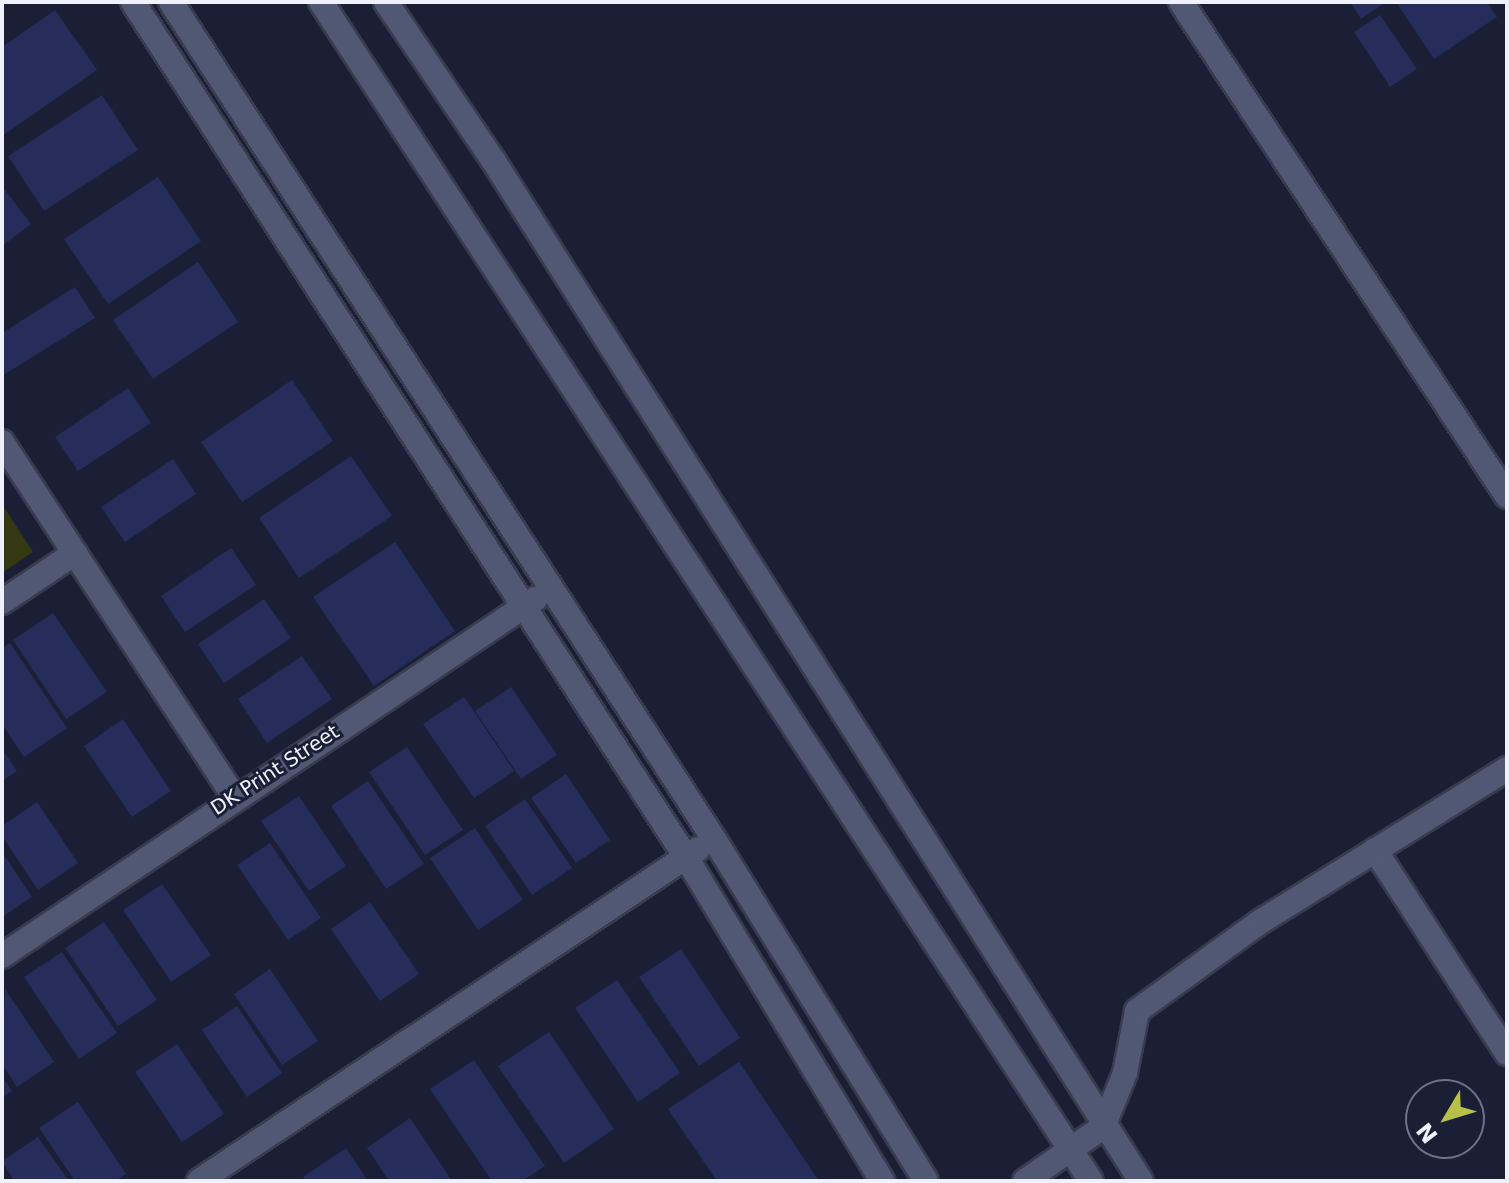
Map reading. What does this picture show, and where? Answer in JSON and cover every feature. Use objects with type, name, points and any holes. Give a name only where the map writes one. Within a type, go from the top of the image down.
[{"type":"street","points":[[133,2],[686,857],[882,1181]]},
{"type":"street","points":[[171,2],[714,839],[926,1181]]},
{"type":"street","points":[[321,2],[1090,1181],[1125,1156]]},
{"type":"street","points":[[386,2],[502,173],[1103,1127],[1141,1181]]},
{"type":"street","points":[[1181,2],[1507,496]]},
{"type":"street","points":[[2,442],[234,796]]},
{"type":"street","points":[[2,602],[75,553]]},
{"type":"street","name":"DK Print Street","points":[[2,956],[234,796],[552,589]]},
{"type":"street","points":[[1025,1181],[1103,1127],[1125,1073],[1137,1011],[1260,922],[1507,769]]},
{"type":"street","points":[[199,1181],[714,839]]},
{"type":"street","points":[[1375,850],[1507,1053]]},
{"type":"green space","points":[[2,504],[33,552],[2,573]]},
{"type":"building","points":[[1350,2],[1386,2],[1361,19]]},
{"type":"building","points":[[1402,2],[1487,2],[1497,17],[1434,59],[1398,5]]},
{"type":"building","points":[[55,10],[97,70],[2,136],[2,47]]},
{"type":"building","points":[[1380,15],[1417,69],[1390,87],[1354,32]]},
{"type":"building","points":[[102,95],[138,150],[44,211],[8,156]]},
{"type":"building","points":[[158,177],[201,241],[108,304],[64,239]]},
{"type":"building","points":[[2,186],[31,224],[2,246]]},
{"type":"building","points":[[198,262],[238,322],[153,379],[113,320]]},
{"type":"building","points":[[75,287],[95,318],[2,376],[2,333]]},
{"type":"building","points":[[292,380],[333,441],[242,502],[201,442]]},
{"type":"building","points":[[128,388],[151,423],[78,471],[55,437]]},
{"type":"building","points":[[351,456],[392,516],[299,578],[259,518]]},
{"type":"building","points":[[173,459],[196,494],[125,542],[101,507]]},
{"type":"building","points":[[395,542],[455,631],[374,686],[313,597]]},
{"type":"building","points":[[231,548],[256,585],[185,632],[161,596]]},
{"type":"building","points":[[264,599],[291,638],[224,683],[198,644]]},
{"type":"building","points":[[53,613],[107,692],[66,719],[13,640]]},
{"type":"building","points":[[10,643],[67,728],[24,757],[2,724],[2,648]]},
{"type":"building","points":[[302,656],[332,699],[267,743],[238,699]]},
{"type":"building","points":[[511,687],[557,755],[521,779],[475,711]]},
{"type":"building","points":[[464,697],[514,771],[474,798],[423,724]]},
{"type":"building","points":[[123,719],[171,791],[132,817],[84,746]]},
{"type":"building","points":[[407,747],[463,830],[425,855],[369,772]]},
{"type":"building","points":[[2,749],[17,771],[2,781]]},
{"type":"building","points":[[566,774],[610,840],[576,863],[531,798]]},
{"type":"building","points":[[368,781],[424,864],[386,889],[331,806]]},
{"type":"building","points":[[299,796],[346,866],[309,891],[261,821]]},
{"type":"building","points":[[525,799],[572,868],[532,895],[485,826]]},
{"type":"building","points":[[37,802],[78,863],[38,890],[2,836],[2,826]]},
{"type":"building","points":[[475,828],[523,900],[478,930],[430,858]]},
{"type":"building","points":[[270,843],[321,918],[288,940],[237,865]]},
{"type":"building","points":[[2,852],[32,897],[2,917]]},
{"type":"building","points":[[162,884],[211,955],[171,982],[123,910]]},
{"type":"building","points":[[370,902],[419,974],[380,1001],[331,929]]},
{"type":"building","points":[[104,922],[157,1000],[118,1026],[65,948]]},
{"type":"building","points":[[681,949],[740,1038],[699,1066],[639,977]]},
{"type":"building","points":[[62,952],[117,1033],[79,1059],[24,977]]},
{"type":"building","points":[[270,969],[318,1041],[282,1065],[234,994]]},
{"type":"building","points":[[617,980],[680,1073],[638,1102],[575,1008]]},
{"type":"building","points":[[5,989],[54,1062],[17,1087],[2,1064]]},
{"type":"building","points":[[237,1006],[282,1073],[247,1097],[202,1030]]},
{"type":"building","points":[[549,1032],[614,1129],[564,1163],[498,1066]]},
{"type":"building","points":[[177,1044],[224,1114],[182,1142],[135,1072]]},
{"type":"building","points":[[474,1060],[545,1166],[522,1181],[492,1181],[430,1089]]},
{"type":"building","points":[[739,1062],[819,1181],[717,1181],[668,1109]]},
{"type":"building","points":[[2,1076],[12,1091],[2,1097]]},
{"type":"building","points":[[78,1102],[126,1174],[115,1181],[75,1181],[39,1128]]},
{"type":"building","points":[[410,1118],[452,1181],[389,1181],[367,1148]]},
{"type":"building","points":[[38,1137],[69,1181],[14,1181],[2,1161]]},
{"type":"building","points":[[346,1148],[368,1181],[306,1181],[303,1177]]}]
